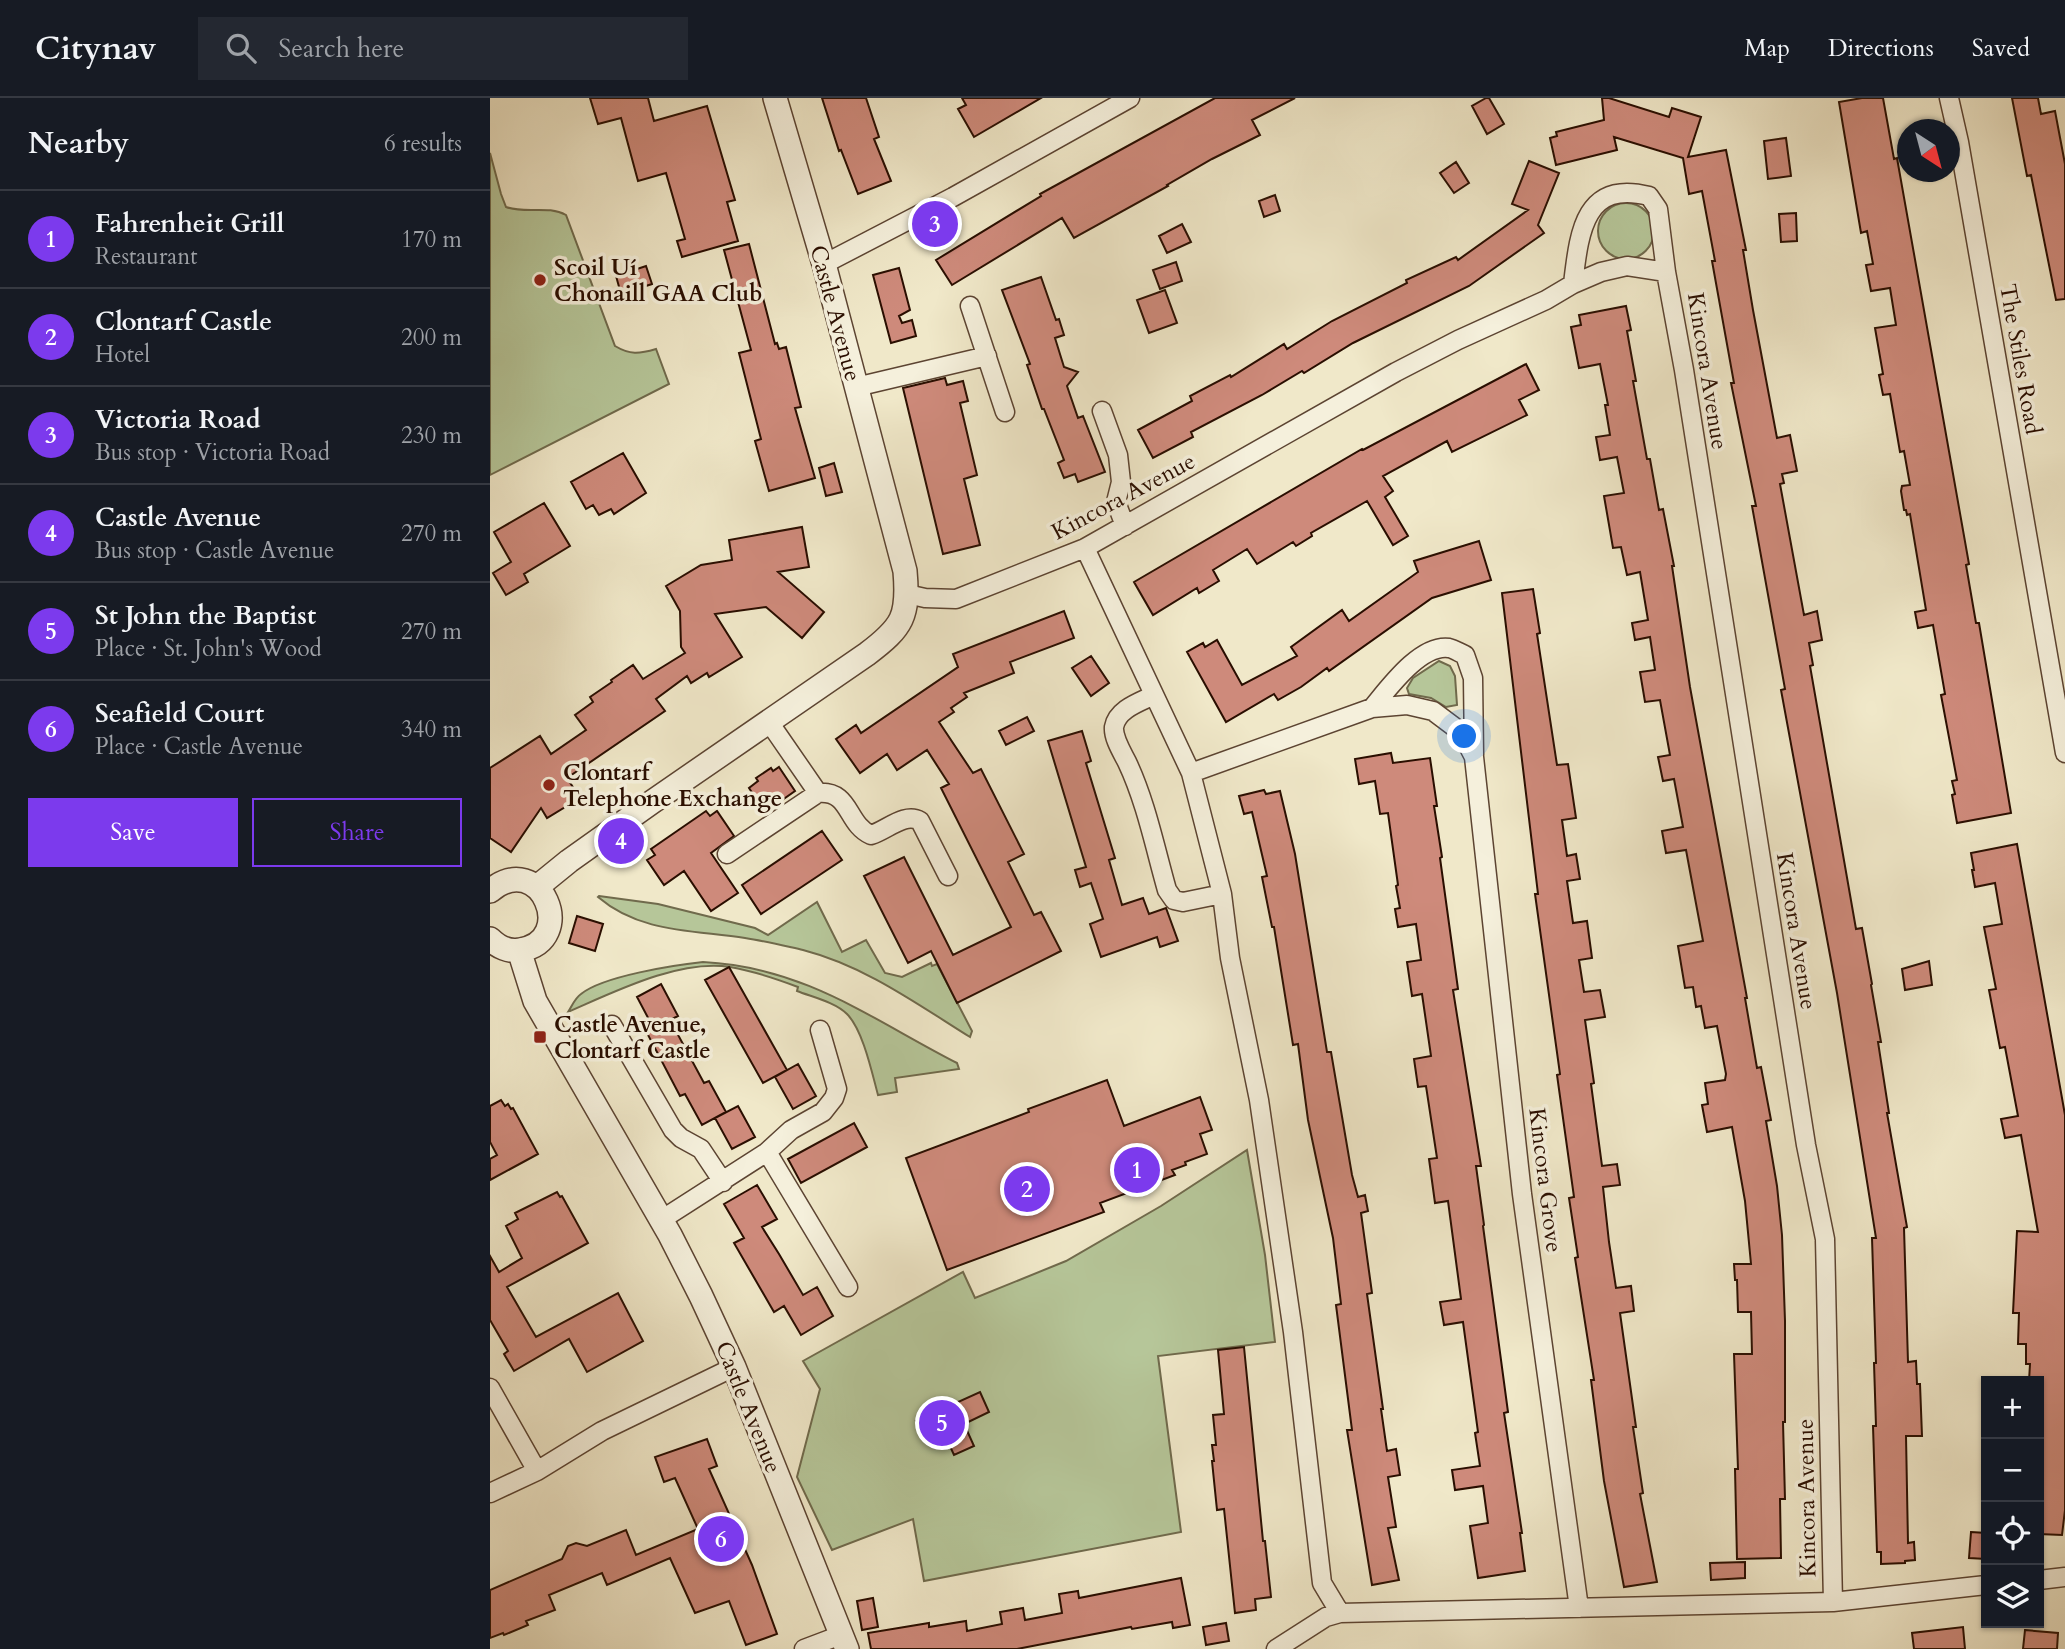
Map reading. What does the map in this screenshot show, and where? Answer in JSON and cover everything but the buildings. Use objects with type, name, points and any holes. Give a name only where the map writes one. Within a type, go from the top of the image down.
[{"type":"street","name":"Castle Avenue","points":[[537,887],[569,861],[890,637],[904,614],[907,594],[905,571],[824,264],[775,98]]},
{"type":"street","points":[[824,264],[953,197],[1130,98]]},
{"type":"street","name":"The Stiles Road","points":[[1949,98],[1959,142],[2065,753]]},
{"type":"street","name":"Kincora Avenue","points":[[1573,284],[1579,236],[1586,216],[1599,201],[1625,192],[1649,196],[1658,209],[1806,1145],[1825,1239],[1833,1602]]},
{"type":"street","name":"Kincora Avenue","points":[[907,594],[925,598],[956,599],[1085,548],[1396,372],[1546,300],[1573,284],[1601,272],[1627,266],[1666,272]]},
{"type":"street","points":[[971,306],[1005,412]]},
{"type":"street","points":[[856,387],[987,356]]},
{"type":"street","points":[[1102,411],[1118,455],[1121,482],[1116,502],[1125,526]]},
{"type":"street","points":[[1085,548],[1191,773],[1222,894],[1230,958],[1259,1100],[1293,1332],[1321,1574],[1327,1593],[1340,1613]]},
{"type":"street","name":"Kincora Grove","points":[[1372,708],[1405,669],[1427,653],[1448,648],[1465,654],[1473,678],[1475,757],[1522,1194],[1579,1608]]},
{"type":"street","points":[[1154,695],[1119,715],[1114,725],[1114,735],[1132,772],[1167,890],[1174,900],[1183,902],[1222,894]]},
{"type":"street","name":"Kincora Grove","points":[[1191,773],[1372,708],[1407,705],[1433,711],[1461,732],[1475,757]]},
{"type":"street","points":[[769,722],[818,793]]},
{"type":"street","points":[[727,854],[818,793],[830,792],[839,797],[863,832],[871,835],[906,818],[914,817],[920,821],[948,876]]},
{"type":"street","points":[[490,891],[504,882],[514,880],[537,887],[549,905],[550,921],[538,942],[519,950],[503,948],[490,939]]},
{"type":"street","name":"Castle Avenue","points":[[519,950],[541,1012],[661,1220],[701,1296],[734,1367],[844,1642]]},
{"type":"street","points":[[612,1025],[673,1130],[681,1138],[701,1149],[723,1182]]},
{"type":"street","points":[[661,1220],[723,1182],[767,1152],[791,1130],[823,1112],[834,1098],[837,1089],[820,1030]]},
{"type":"street","points":[[767,1152],[848,1287]]},
{"type":"street","points":[[490,1493],[537,1471],[602,1431],[734,1367]]},
{"type":"street","points":[[490,1388],[537,1471]]},
{"type":"street","points":[[2044,1579],[2065,1577]]},
{"type":"street","points":[[1276,1649],[1326,1618],[1340,1613],[1833,1602],[1981,1586]]},
{"type":"street","points":[[804,1649],[844,1642]]},
{"type":"green space","name":"Scoil Uí Chonaill GAA Club","points":[[490,153],[506,207],[552,211],[566,215],[615,346],[635,353],[656,349],[669,384],[490,475]]},
{"type":"green space","points":[[1621,203],[1631,203],[1646,211],[1652,220],[1652,242],[1646,251],[1631,259],[1621,259],[1603,247],[1598,236],[1598,226],[1610,208]]},
{"type":"green space","points":[[1439,661],[1450,666],[1455,676],[1457,705],[1446,707],[1431,698],[1409,694],[1407,688],[1413,678]]},
{"type":"green space","points":[[599,896],[658,904],[755,928],[768,935],[817,902],[842,952],[866,940],[885,973],[902,977],[931,963],[932,966],[937,964],[972,1031],[970,1037],[890,987],[826,957],[760,941],[649,924],[614,909]]},
{"type":"green space","points":[[703,962],[740,966],[806,985],[866,1013],[957,1063],[959,1069],[895,1078],[897,1092],[878,1095],[858,1030],[847,1014],[830,1003],[797,991],[798,987],[765,975],[730,967],[710,966],[668,972],[568,1012],[579,996],[605,982],[640,972]]},
{"type":"green space","points":[[1247,1150],[1265,1255],[1275,1342],[1158,1356],[1181,1532],[924,1581],[913,1519],[832,1550],[797,1477],[820,1389],[803,1361],[963,1272],[975,1298],[1066,1261],[1161,1206]]},
{"type":"place","name":"Victoria Road","points":[[935,224]]},
{"type":"place","name":"Scoil Uí Chonaill GAA Club","points":[[540,280]]},
{"type":"place","name":"Clontarf Telephone Exchange","points":[[549,785]]},
{"type":"place","name":"Castle Avenue","points":[[621,841]]},
{"type":"place","name":"Castle Avenue, Clontarf Castle","points":[[540,1037]]},
{"type":"place","name":"Fahrenheit Grill","points":[[1137,1170]]},
{"type":"place","name":"Clontarf Castle","points":[[1027,1189]]},
{"type":"place","name":"St John the Baptist","points":[[942,1423]]},
{"type":"place","name":"Seafield Court","points":[[721,1539]]}]
